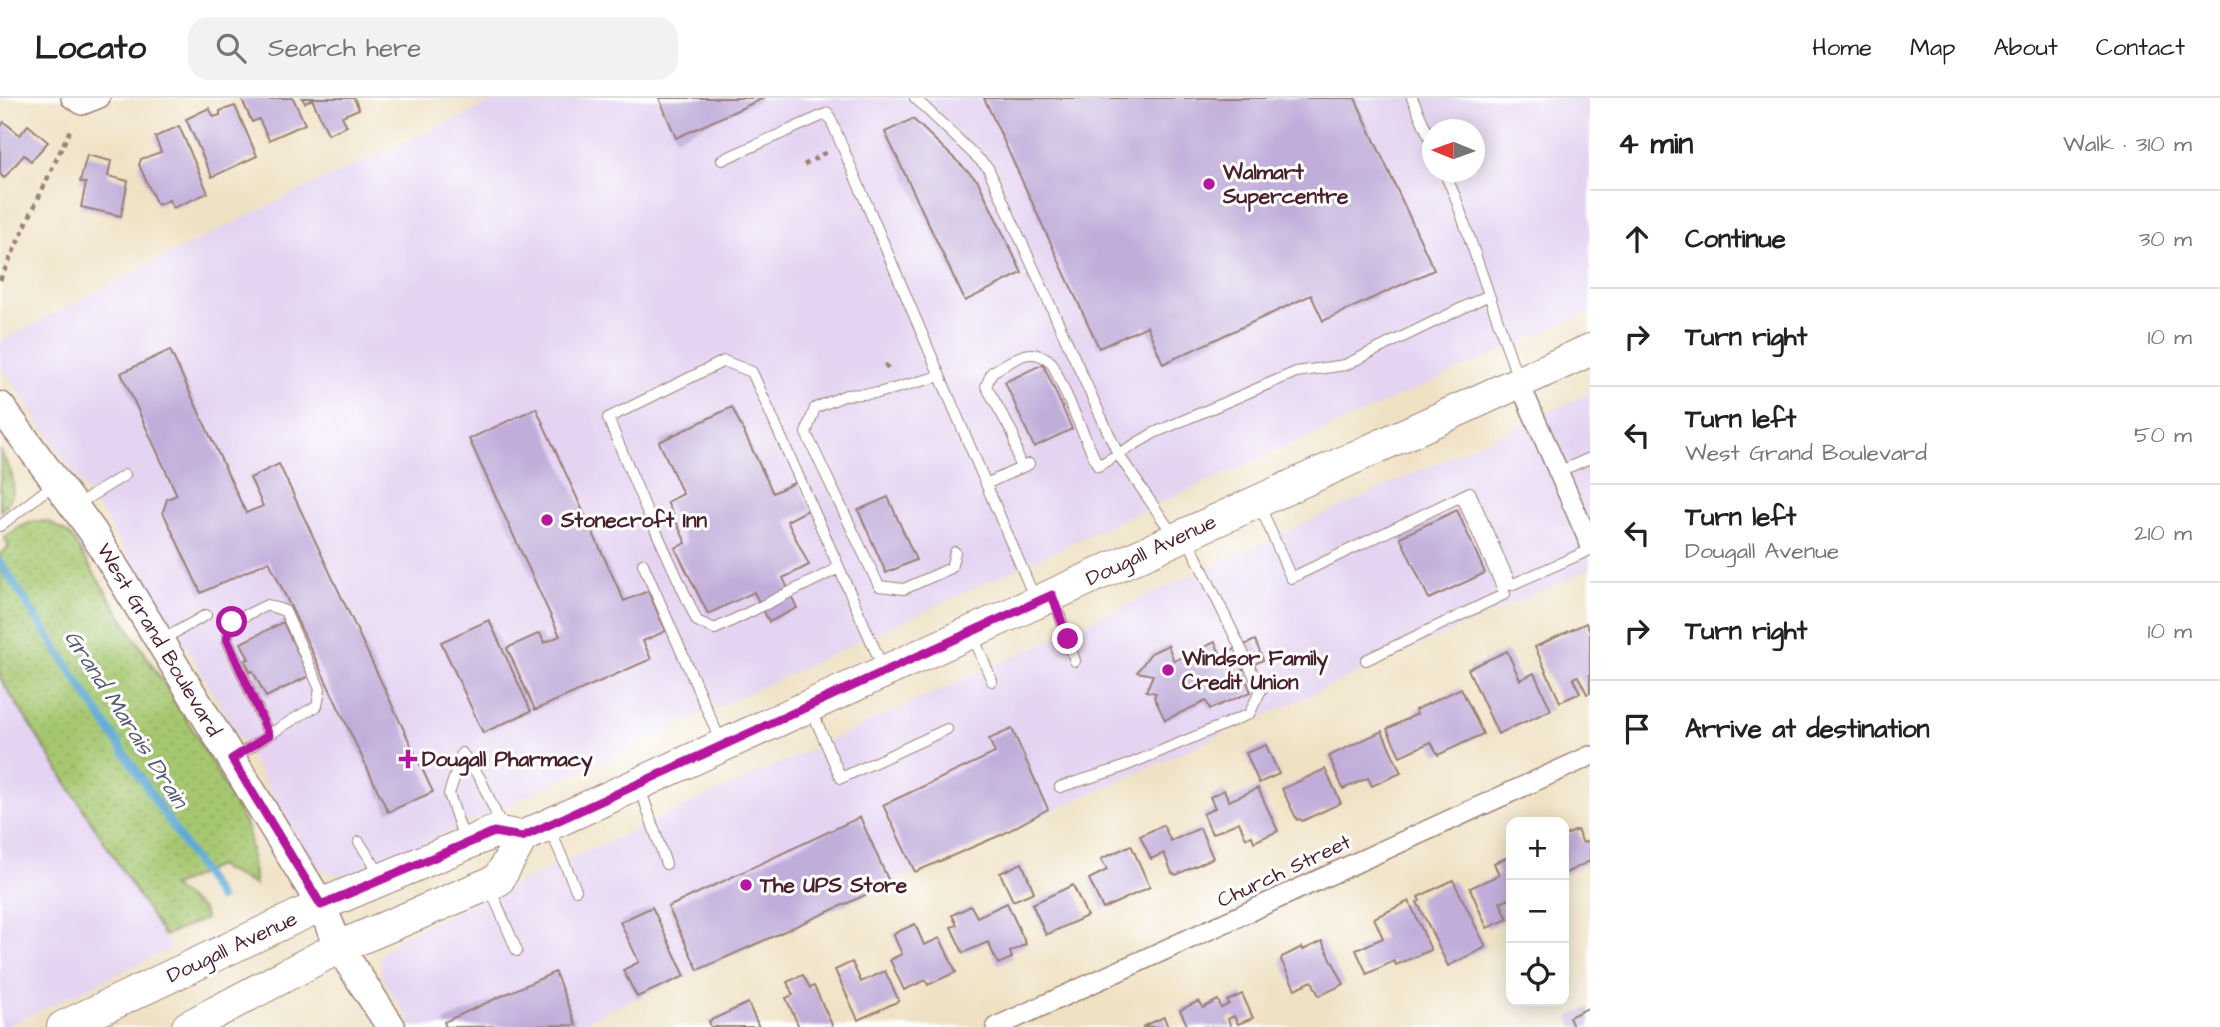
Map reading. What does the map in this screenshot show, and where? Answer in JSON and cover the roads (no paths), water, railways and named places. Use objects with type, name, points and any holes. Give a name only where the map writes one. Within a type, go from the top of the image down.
[{"type":"main road","name":"Dougall Avenue","points":[[63,1027],[321,905],[465,844],[494,832],[525,832],[638,784],[1590,350]]},
{"type":"main road","points":[[190,1027],[339,947],[499,880],[525,832]]},
{"type":"street","points":[[71,98],[82,105],[100,98]]},
{"type":"street","points":[[1519,382],[1590,544]]},
{"type":"street","name":"West Grand Boulevard","points":[[0,406],[93,533],[321,905],[339,947],[391,1027]]},
{"type":"street","name":"Church Street","points":[[996,1027],[1590,756]]},
{"type":"lane","points":[[915,98],[988,168],[1118,454],[1181,537],[1261,690],[1249,714],[1118,769],[1060,787]]},
{"type":"lane","points":[[1412,98],[1422,120]]},
{"type":"lane","points":[[722,160],[828,113],[986,484],[1075,661]]},
{"type":"lane","points":[[1449,182],[1519,382]]},
{"type":"lane","points":[[986,484],[1025,466],[1013,434],[986,386],[992,372],[1030,352],[1043,355],[1052,363],[1098,466],[1154,433],[1296,372],[1345,365],[1489,295]]},
{"type":"lane","points":[[839,568],[715,629],[697,621],[608,418],[724,361],[752,372],[885,671]]},
{"type":"lane","points":[[940,376],[878,393],[846,395],[815,408],[806,433],[878,586],[904,589],[951,568],[955,551]]},
{"type":"lane","points":[[1558,471],[1590,458]]},
{"type":"lane","points":[[75,506],[125,475]]},
{"type":"lane","points":[[0,526],[56,482]]},
{"type":"lane","points":[[1258,501],[1291,578],[1470,492],[1511,585],[1590,550]]},
{"type":"lane","points":[[1366,660],[1505,594],[1461,496]]},
{"type":"lane","points":[[643,564],[723,746]]},
{"type":"lane","points":[[232,759],[317,706],[320,689],[285,611],[267,605],[232,622],[227,639],[269,735]]},
{"type":"lane","points":[[160,641],[206,615]]},
{"type":"lane","points":[[971,632],[992,681]]},
{"type":"lane","points":[[810,705],[841,778],[947,729]]},
{"type":"lane","points":[[465,844],[449,794],[462,753],[480,778],[576,890]]},
{"type":"lane","points":[[638,784],[666,864]]},
{"type":"lane","points":[[359,842],[383,879]]},
{"type":"lane","points":[[488,884],[517,951]]},
{"type":"waterway","name":"Grand Marais Drain","points":[[0,562],[219,898]]},
{"type":"place","name":"Walmart Supercentre","points":[[1209,184]]},
{"type":"place","name":"Stonecroft Inn","points":[[547,520]]},
{"type":"place","name":"Windsor Family Credit Union","points":[[1168,670]]},
{"type":"place","name":"Dougall Pharmacy","points":[[408,759]]},
{"type":"place","name":"The UPS Store","points":[[746,885]]}]
